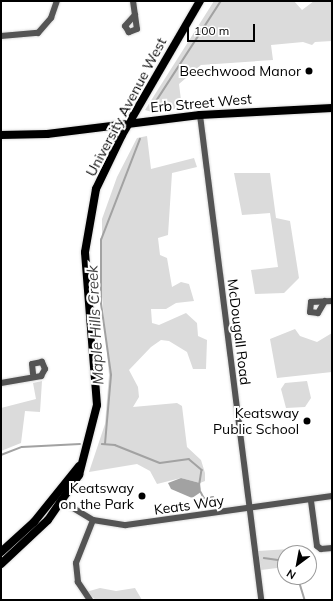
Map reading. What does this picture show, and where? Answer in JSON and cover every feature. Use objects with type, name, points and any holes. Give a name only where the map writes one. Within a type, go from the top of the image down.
[{"type":"main road","name":"University Avenue West","points":[[1,564],[37,533],[79,466],[90,439],[97,399],[86,284],[87,230],[96,190],[128,124],[200,1]]},
{"type":"main road","name":"Erb Street West","points":[[1,135],[30,136],[200,115],[332,108]]},
{"type":"main road","name":"University Avenue West","points":[[1,552],[59,499]]},
{"type":"street","points":[[1,36],[27,37],[45,27],[57,1]]},
{"type":"street","points":[[133,1],[134,15]]},
{"type":"street","name":"McDougall Road","points":[[200,115],[260,600]]},
{"type":"street","points":[[325,302],[332,301]]},
{"type":"street","points":[[1,383],[33,374]]},
{"type":"street","name":"Keats Way","points":[[59,499],[93,520],[126,526],[311,501],[332,496]]},
{"type":"street","points":[[311,501],[316,546],[322,550],[332,548]]},
{"type":"street","points":[[90,600],[78,582],[76,563],[93,520]]},
{"type":"shaded area","points":[[214,1],[294,1],[302,10],[314,1],[332,1],[332,41],[315,42],[312,45],[303,42],[271,45],[273,60],[201,65],[179,84],[182,108],[152,112],[145,110]]},
{"type":"shaded area","points":[[147,136],[151,169],[194,158],[197,167],[172,173],[168,235],[158,238],[160,255],[167,258],[172,287],[181,282],[189,284],[194,301],[176,303],[166,309],[151,309],[152,323],[159,325],[186,313],[197,323],[198,336],[207,340],[206,369],[193,369],[187,352],[169,341],[161,340],[151,347],[129,370],[138,387],[139,397],[133,407],[177,403],[182,406],[187,447],[201,460],[205,473],[205,481],[200,483],[181,478],[157,484],[150,471],[137,464],[89,472],[105,424],[109,375],[102,297],[102,219],[117,177],[137,138]]},
{"type":"shaded area","points":[[234,173],[270,173],[276,218],[290,221],[299,278],[284,293],[255,294],[251,270],[278,267],[270,213],[242,215]]},
{"type":"shaded area","points":[[295,329],[300,336],[317,342],[332,333],[332,372],[277,378],[270,339]]},
{"type":"shaded area","points":[[42,381],[40,412],[25,411],[21,443],[1,451],[1,408],[36,399],[33,383]]},
{"type":"shaded area","points":[[307,381],[311,398],[305,407],[286,408],[281,389],[285,383]]},
{"type":"shaded area","points":[[181,478],[200,483],[201,492],[192,498],[171,489],[168,483]]},
{"type":"shaded area","points":[[277,550],[277,568],[261,570],[258,551]]},
{"type":"shaded area","points":[[100,588],[116,591],[135,588],[142,600],[96,600],[86,592]]},
{"type":"waterway","name":"Maple Hills Creek","points":[[151,109],[221,1]]},
{"type":"waterway","name":"Maple Hills Creek","points":[[105,444],[111,375],[101,304],[101,240],[140,139]]},
{"type":"waterway","points":[[1,455],[22,447],[80,444]]},
{"type":"waterway","points":[[102,444],[115,445],[160,463],[189,459],[202,470],[200,483]]},
{"type":"waterway","points":[[201,492],[204,498],[213,497],[220,502]]},
{"type":"waterway","points":[[264,558],[277,560]]},
{"type":"waterway","points":[[300,585],[305,600]]},
{"type":"place","name":"Beechwood Manor","points":[[309,71]]},
{"type":"place","name":"Keatsway Public School","points":[[307,421]]},
{"type":"place","name":"Keatsway on the Park","points":[[142,496]]}]
